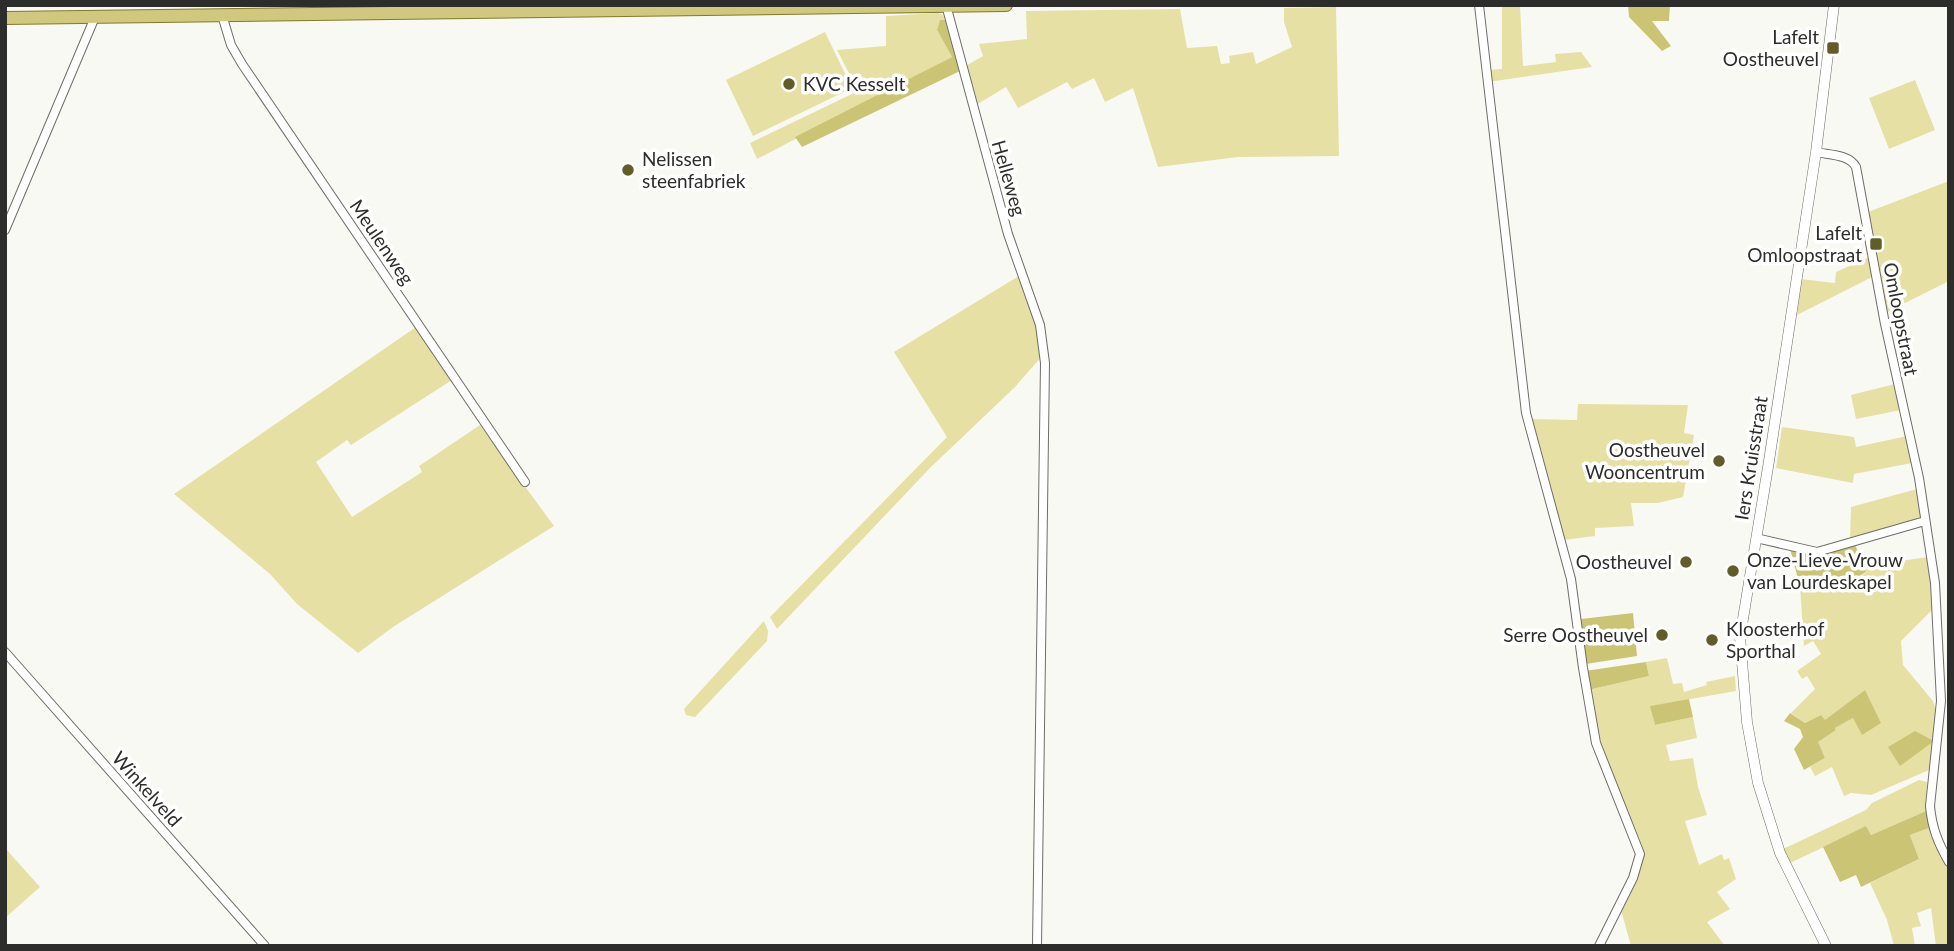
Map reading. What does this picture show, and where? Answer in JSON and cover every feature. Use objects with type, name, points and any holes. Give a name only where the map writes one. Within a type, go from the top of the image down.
[{"type":"main road","points":[[5,18],[102,13],[222,15],[483,8],[1006,5]]},
{"type":"street","points":[[1479,5],[1526,413],[1571,579],[1596,743],[1639,847],[1639,862],[1633,878],[1599,946]]},
{"type":"street","name":"Iers Kruisstraat","points":[[1826,946],[1780,853],[1758,783],[1747,722],[1740,637],[1815,152],[1834,5]]},
{"type":"street","name":"Helleweg","points":[[946,6],[1008,234],[1040,324],[1045,358],[1037,946]]},
{"type":"street","points":[[5,230],[102,13]]},
{"type":"street","name":"Meulenweg","points":[[222,15],[231,45],[242,64],[525,482]]},
{"type":"street","name":"Omloopstraat","points":[[1815,152],[1852,160],[1856,167],[1885,324],[1919,478],[1935,583],[1941,701],[1930,806],[1935,836],[1949,862]]},
{"type":"street","points":[[1756,538],[1817,552],[1925,521]]},
{"type":"street","name":"Winkelveld","points":[[5,652],[265,946]]},
{"type":"shaded area","points":[[1502,5],[1520,5],[1523,66],[1556,62],[1555,54],[1581,52],[1592,67],[1488,82],[1487,70],[1502,69]]},
{"type":"shaded area","points":[[1628,5],[1670,5],[1669,21],[1652,21],[1671,46],[1662,51],[1629,17]]},
{"type":"shaded area","points":[[1336,7],[1339,156],[1238,157],[1158,167],[1133,88],[1105,102],[1094,78],[1072,89],[1067,82],[1018,108],[1006,87],[976,105],[964,67],[983,56],[979,44],[1027,39],[1026,11],[1180,9],[1187,48],[1217,46],[1221,64],[1230,63],[1229,56],[1253,52],[1256,64],[1292,47],[1284,22],[1284,8]]},
{"type":"shaded area","points":[[943,15],[945,20],[940,21],[937,30],[952,57],[757,159],[750,143],[858,91],[837,50],[886,46],[886,16]]},
{"type":"shaded area","points":[[940,20],[945,20],[960,71],[802,147],[795,137],[952,57],[937,30]]},
{"type":"shaded area","name":"KVC Kesselt","points":[[825,32],[852,88],[753,136],[726,80]]},
{"type":"shaded area","points":[[1915,80],[1935,130],[1889,149],[1869,98]]},
{"type":"shaded area","points":[[1949,181],[1949,281],[1887,312],[1868,212]]},
{"type":"shaded area","points":[[1869,257],[1872,277],[1797,315],[1801,279],[1835,283],[1836,272]]},
{"type":"shaded area","points":[[1019,276],[1039,330],[1042,356],[1015,387],[930,468],[777,629],[770,617],[947,437],[894,352]]},
{"type":"shaded area","points":[[416,327],[452,380],[351,445],[347,440],[316,462],[352,517],[422,472],[419,466],[480,425],[554,526],[393,627],[358,653],[297,604],[270,574],[174,494]]},
{"type":"shaded area","points":[[1895,384],[1901,410],[1856,419],[1851,395]]},
{"type":"shaded area","points":[[1578,404],[1688,405],[1684,433],[1694,435],[1683,497],[1658,503],[1631,503],[1634,526],[1595,528],[1595,536],[1564,540],[1530,419],[1577,420]]},
{"type":"shaded area","points":[[1782,427],[1854,437],[1856,447],[1907,436],[1912,463],[1854,474],[1853,483],[1776,468]]},
{"type":"shaded area","points":[[1917,489],[1923,519],[1850,538],[1851,507]]},
{"type":"shaded area","points":[[1854,542],[1866,572],[1841,587],[1836,576],[1800,586],[1790,549],[1807,553],[1811,567],[1825,561],[1823,556]]},
{"type":"shaded area","points":[[1929,557],[1933,609],[1901,641],[1903,665],[1933,701],[1937,713],[1929,770],[1871,795],[1851,793],[1844,796],[1832,767],[1815,776],[1810,767],[1825,758],[1817,742],[1853,718],[1864,691],[1825,721],[1821,715],[1805,723],[1791,713],[1815,689],[1807,676],[1802,679],[1797,671],[1821,654],[1813,641],[1804,646],[1800,586],[1836,576],[1841,586],[1866,573],[1864,566]]},
{"type":"shaded area","points":[[1633,613],[1637,656],[1586,664],[1581,619]]},
{"type":"shaded area","points":[[764,621],[768,631],[767,641],[695,717],[686,715],[684,709]]},
{"type":"shaded area","points":[[1667,658],[1673,684],[1682,683],[1684,692],[1707,685],[1706,682],[1735,676],[1736,691],[1651,706],[1655,725],[1693,717],[1697,738],[1666,745],[1670,761],[1693,758],[1707,815],[1685,821],[1699,865],[1722,854],[1724,860],[1729,858],[1736,879],[1717,892],[1730,909],[1707,922],[1725,946],[1631,946],[1621,910],[1641,867],[1642,845],[1605,759],[1588,690],[1649,676],[1646,662]]},
{"type":"shaded area","points":[[1646,662],[1649,676],[1588,690],[1585,671]]},
{"type":"shaded area","points":[[1865,690],[1881,723],[1862,735],[1853,718],[1835,728],[1836,730],[1818,742],[1825,758],[1804,770],[1794,749],[1803,737],[1800,729],[1784,721],[1790,713],[1805,723],[1821,715],[1825,720]]},
{"type":"shaded area","points":[[1689,699],[1693,717],[1655,725],[1650,706]]},
{"type":"shaded area","points":[[1915,731],[1934,741],[1900,766],[1888,747]]},
{"type":"shaded area","points":[[1919,780],[1927,782],[1926,811],[1871,835],[1866,827],[1790,863],[1783,849],[1866,810],[1872,803]]},
{"type":"shaded area","points":[[1926,811],[1929,828],[1910,835],[1919,859],[1861,887],[1856,875],[1840,882],[1823,847],[1866,826],[1871,835]]},
{"type":"shaded area","points":[[1929,828],[1949,868],[1949,946],[1936,946],[1931,908],[1917,913],[1921,926],[1912,928],[1915,946],[1894,946],[1887,920],[1870,883],[1919,859],[1910,835]]},
{"type":"shaded area","points":[[5,848],[40,887],[5,918]]},
{"type":"place","name":"Lafelt Oostheuvel","points":[[1833,48]]},
{"type":"place","name":"KVC Kesselt","points":[[789,84]]},
{"type":"place","name":"Nelissen steenfabriek","points":[[628,170]]},
{"type":"place","name":"Lafelt Omloopstraat","points":[[1876,244]]},
{"type":"place","name":"Oostheuvel Wooncentrum","points":[[1719,461]]},
{"type":"place","name":"Oostheuvel","points":[[1686,562]]},
{"type":"place","name":"Onze-Lieve-Vrouw van Lourdeskapel","points":[[1733,571]]},
{"type":"place","name":"Serre Oostheuvel","points":[[1662,635]]},
{"type":"place","name":"Kloosterhof Sporthal","points":[[1712,640]]}]
